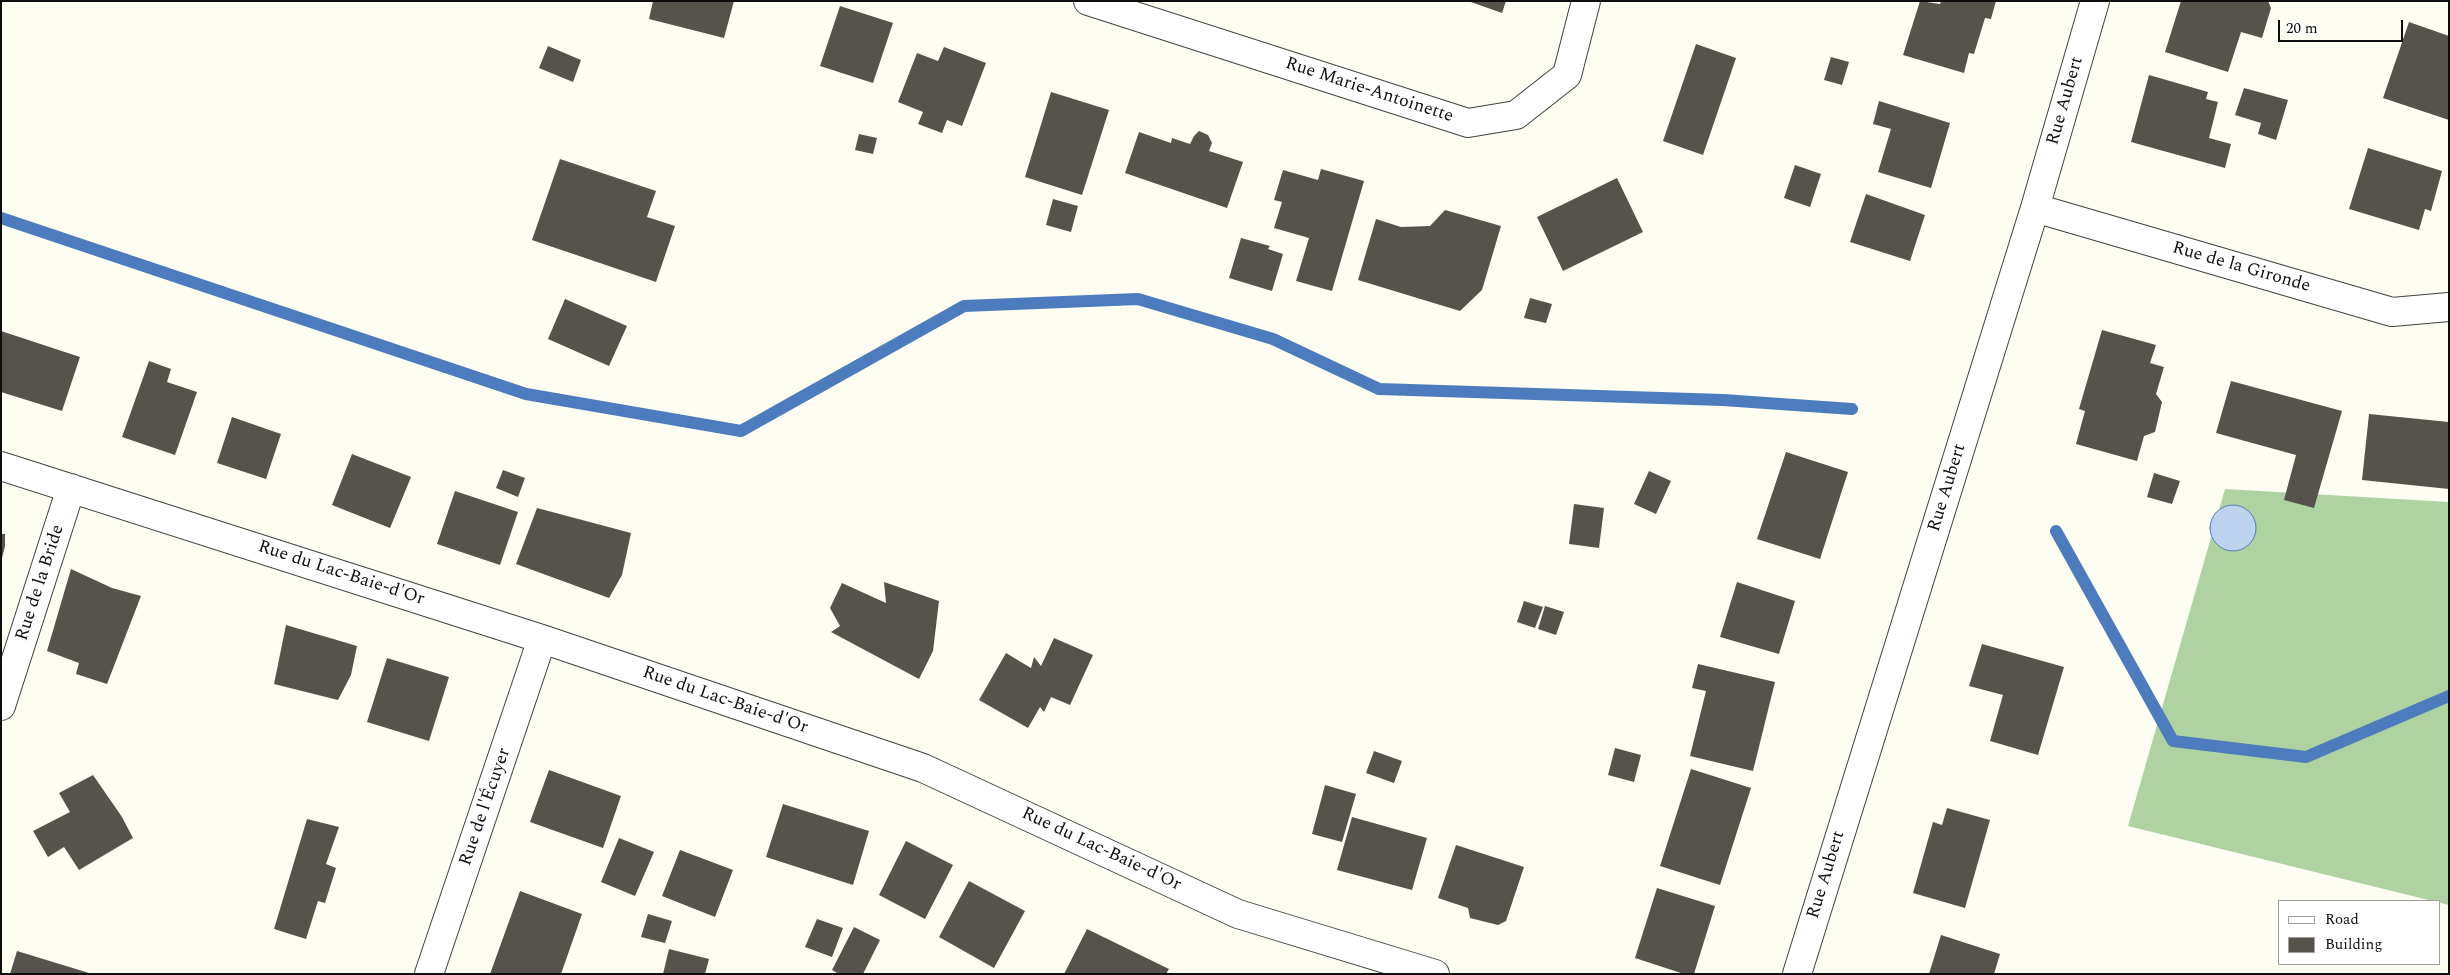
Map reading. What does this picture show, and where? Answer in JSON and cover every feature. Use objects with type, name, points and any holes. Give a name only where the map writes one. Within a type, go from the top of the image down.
[{"type":"street","name":"Rue Marie-Antoinette","points":[[1088,1],[1468,123],[1516,115],[1567,75],[1586,1]]},
{"type":"street","name":"Rue Aubert","points":[[1797,974],[2035,208],[2095,1]]},
{"type":"street","name":"Rue de la Gironde","points":[[2035,208],[2392,312],[2449,308]]},
{"type":"street","name":"Rue du Lac-Baie-d'Or","points":[[1,466],[542,639],[923,768],[1238,914],[1435,974]]},
{"type":"street","name":"Rue de la Bride","points":[[1,706],[71,488]]},
{"type":"street","name":"Rue de l'Écuyer","points":[[429,974],[542,639]]},
{"type":"green space","points":[[2225,489],[2449,502],[2449,905],[2440,903],[2440,900],[2429,900],[2128,826]]},
{"type":"water","points":[[2233,505],[2246,509],[2252,515],[2256,528],[2252,541],[2246,547],[2233,551],[2220,547],[2214,541],[2210,528],[2214,515],[2220,509]]},
{"type":"building","points":[[653,1],[734,1],[724,38],[649,19]]},
{"type":"building","points":[[1468,1],[1506,1],[1502,13]]},
{"type":"building","points":[[1920,1],[1940,4],[1941,1],[1996,1],[1991,19],[1985,18],[1974,54],[1969,53],[1964,73],[1903,55]]},
{"type":"building","points":[[2181,1],[2268,1],[2271,8],[2262,38],[2241,32],[2228,72],[2165,52]]},
{"type":"building","points":[[840,6],[893,23],[873,83],[820,66]]},
{"type":"building","points":[[2409,22],[2449,36],[2449,120],[2383,98]]},
{"type":"building","points":[[1696,44],[1736,58],[1703,155],[1663,141]]},
{"type":"building","points":[[548,46],[581,60],[573,82],[539,68]]},
{"type":"building","points":[[944,47],[986,63],[962,126],[947,120],[942,133],[918,124],[923,112],[898,102],[917,53],[938,61]]},
{"type":"building","points":[[1831,57],[1849,62],[1842,85],[1824,80]]},
{"type":"building","points":[[2149,75],[2208,92],[2206,99],[2218,102],[2209,138],[2231,144],[2225,168],[2131,142]]},
{"type":"building","points":[[2244,88],[2288,100],[2276,140],[2258,134],[2261,123],[2235,115]]},
{"type":"building","points":[[1051,92],[1109,110],[1082,195],[1025,177]]},
{"type":"building","points":[[1879,101],[1950,123],[1931,188],[1878,172],[1891,129],[1873,124]]},
{"type":"building","points":[[1199,131],[1208,135],[1212,143],[1209,151],[1243,162],[1227,208],[1125,173],[1139,132],[1171,143],[1172,138],[1190,144]]},
{"type":"building","points":[[859,134],[877,138],[873,154],[855,150]]},
{"type":"building","points":[[2368,148],[2442,171],[2431,211],[2425,209],[2419,230],[2349,209]]},
{"type":"building","points":[[560,159],[656,191],[647,217],[675,226],[656,282],[532,240]]},
{"type":"building","points":[[1795,165],[1821,174],[1810,207],[1784,198]]},
{"type":"building","points":[[1321,169],[1364,181],[1332,291],[1296,281],[1309,238],[1274,228],[1282,202],[1274,200],[1283,170],[1318,180]]},
{"type":"building","points":[[1617,178],[1643,232],[1563,271],[1537,217]]},
{"type":"building","points":[[1866,194],[1925,215],[1910,261],[1850,242]]},
{"type":"building","points":[[1053,199],[1078,206],[1071,232],[1046,225]]},
{"type":"building","points":[[1445,210],[1501,226],[1482,290],[1460,311],[1358,280],[1376,219],[1401,227],[1430,226]]},
{"type":"building","points":[[1241,238],[1270,246],[1268,249],[1283,254],[1272,291],[1229,278]]},
{"type":"building","points":[[1530,298],[1552,304],[1546,323],[1524,318]]},
{"type":"building","points":[[565,299],[627,326],[609,366],[548,339]]},
{"type":"building","points":[[2102,330],[2156,345],[2150,363],[2164,367],[2156,394],[2162,402],[2155,432],[2144,436],[2137,461],[2076,444],[2085,411],[2079,409]]},
{"type":"building","points":[[1,331],[80,357],[62,411],[1,392]]},
{"type":"building","points":[[149,361],[171,369],[167,382],[197,392],[175,455],[122,437]]},
{"type":"building","points":[[2231,381],[2342,411],[2314,508],[2284,500],[2296,455],[2216,433]]},
{"type":"building","points":[[2369,414],[2449,422],[2449,489],[2362,480]]},
{"type":"building","points":[[232,417],[281,434],[266,479],[217,463]]},
{"type":"building","points":[[1786,452],[1848,472],[1820,559],[1757,539]]},
{"type":"building","points":[[352,454],[411,477],[390,528],[332,505]]},
{"type":"building","points":[[503,470],[525,478],[518,497],[496,488]]},
{"type":"building","points":[[1649,471],[1671,481],[1656,514],[1634,504]]},
{"type":"building","points":[[2154,473],[2180,481],[2172,504],[2147,497]]},
{"type":"building","points":[[455,491],[518,512],[500,565],[437,544]]},
{"type":"building","points":[[1574,504],[1604,508],[1599,548],[1569,544]]},
{"type":"building","points":[[537,508],[631,533],[622,575],[609,598],[516,564]]},
{"type":"building","points":[[1,534],[5,534],[2,558]]},
{"type":"building","points":[[71,569],[112,588],[141,596],[107,684],[76,674],[79,663],[47,651]]},
{"type":"building","points":[[884,582],[939,601],[933,651],[919,679],[831,632],[840,626],[830,608],[842,583],[886,603]]},
{"type":"building","points":[[1737,582],[1795,601],[1779,654],[1720,637]]},
{"type":"building","points":[[1524,601],[1543,607],[1535,628],[1517,622]]},
{"type":"building","points":[[1545,606],[1564,612],[1556,635],[1538,629]]},
{"type":"building","points":[[286,625],[357,646],[351,675],[338,700],[274,684]]},
{"type":"building","points":[[1054,638],[1093,655],[1070,705],[1051,697],[1044,712],[1040,707],[1028,728],[979,700],[1006,653],[1031,668],[1034,657],[1041,666]]},
{"type":"building","points":[[1982,644],[2064,667],[2038,755],[1990,741],[2003,695],[1969,686]]},
{"type":"building","points":[[387,658],[449,677],[429,741],[367,722]]},
{"type":"building","points":[[1698,664],[1775,682],[1753,771],[1690,756],[1706,691],[1692,688]]},
{"type":"building","points":[[1615,748],[1641,755],[1634,782],[1608,775]]},
{"type":"building","points":[[1374,751],[1402,761],[1394,783],[1366,773]]},
{"type":"building","points":[[1691,769],[1751,788],[1720,885],[1660,866]]},
{"type":"building","points":[[549,770],[621,796],[603,848],[530,822]]},
{"type":"building","points":[[93,775],[122,817],[133,838],[79,870],[64,847],[48,857],[33,831],[70,812],[59,793]]},
{"type":"building","points":[[1325,785],[1356,794],[1342,842],[1312,834]]},
{"type":"building","points":[[783,804],[869,831],[853,885],[766,857]]},
{"type":"building","points":[[1947,808],[1990,820],[1965,908],[1913,893],[1933,822],[1942,825]]},
{"type":"building","points":[[1352,817],[1427,838],[1412,890],[1337,870]]},
{"type":"building","points":[[307,819],[339,827],[326,864],[336,868],[325,903],[318,901],[306,939],[274,929]]},
{"type":"building","points":[[619,838],[654,852],[635,896],[601,882]]},
{"type":"building","points":[[906,841],[953,865],[925,919],[879,895]]},
{"type":"building","points":[[1456,845],[1524,867],[1506,921],[1498,925],[1470,918],[1468,908],[1438,898]]},
{"type":"building","points":[[680,850],[733,870],[715,917],[662,896]]},
{"type":"building","points":[[969,881],[1025,911],[994,968],[939,937]]},
{"type":"building","points":[[1657,888],[1715,906],[1694,974],[1684,974],[1635,958]]},
{"type":"building","points":[[520,891],[582,914],[561,974],[490,974]]},
{"type":"building","points":[[648,914],[672,921],[665,943],[641,937]]},
{"type":"building","points":[[817,919],[843,928],[832,957],[805,947]]},
{"type":"building","points":[[854,927],[880,940],[863,974],[839,974],[832,970]]},
{"type":"building","points":[[1087,929],[1169,969],[1166,974],[1064,974]]},
{"type":"building","points":[[1941,935],[2000,954],[1994,974],[1929,974]]},
{"type":"building","points":[[669,949],[709,959],[705,974],[663,974]]},
{"type":"building","points":[[17,951],[89,973],[89,974],[10,974]]},
{"type":"waterway","points":[[1,218],[526,394],[741,431],[964,306],[1138,299],[1273,339],[1379,389],[1723,400],[1852,409]]},
{"type":"waterway","points":[[2056,531],[2173,741],[2306,757],[2449,696]]}]
